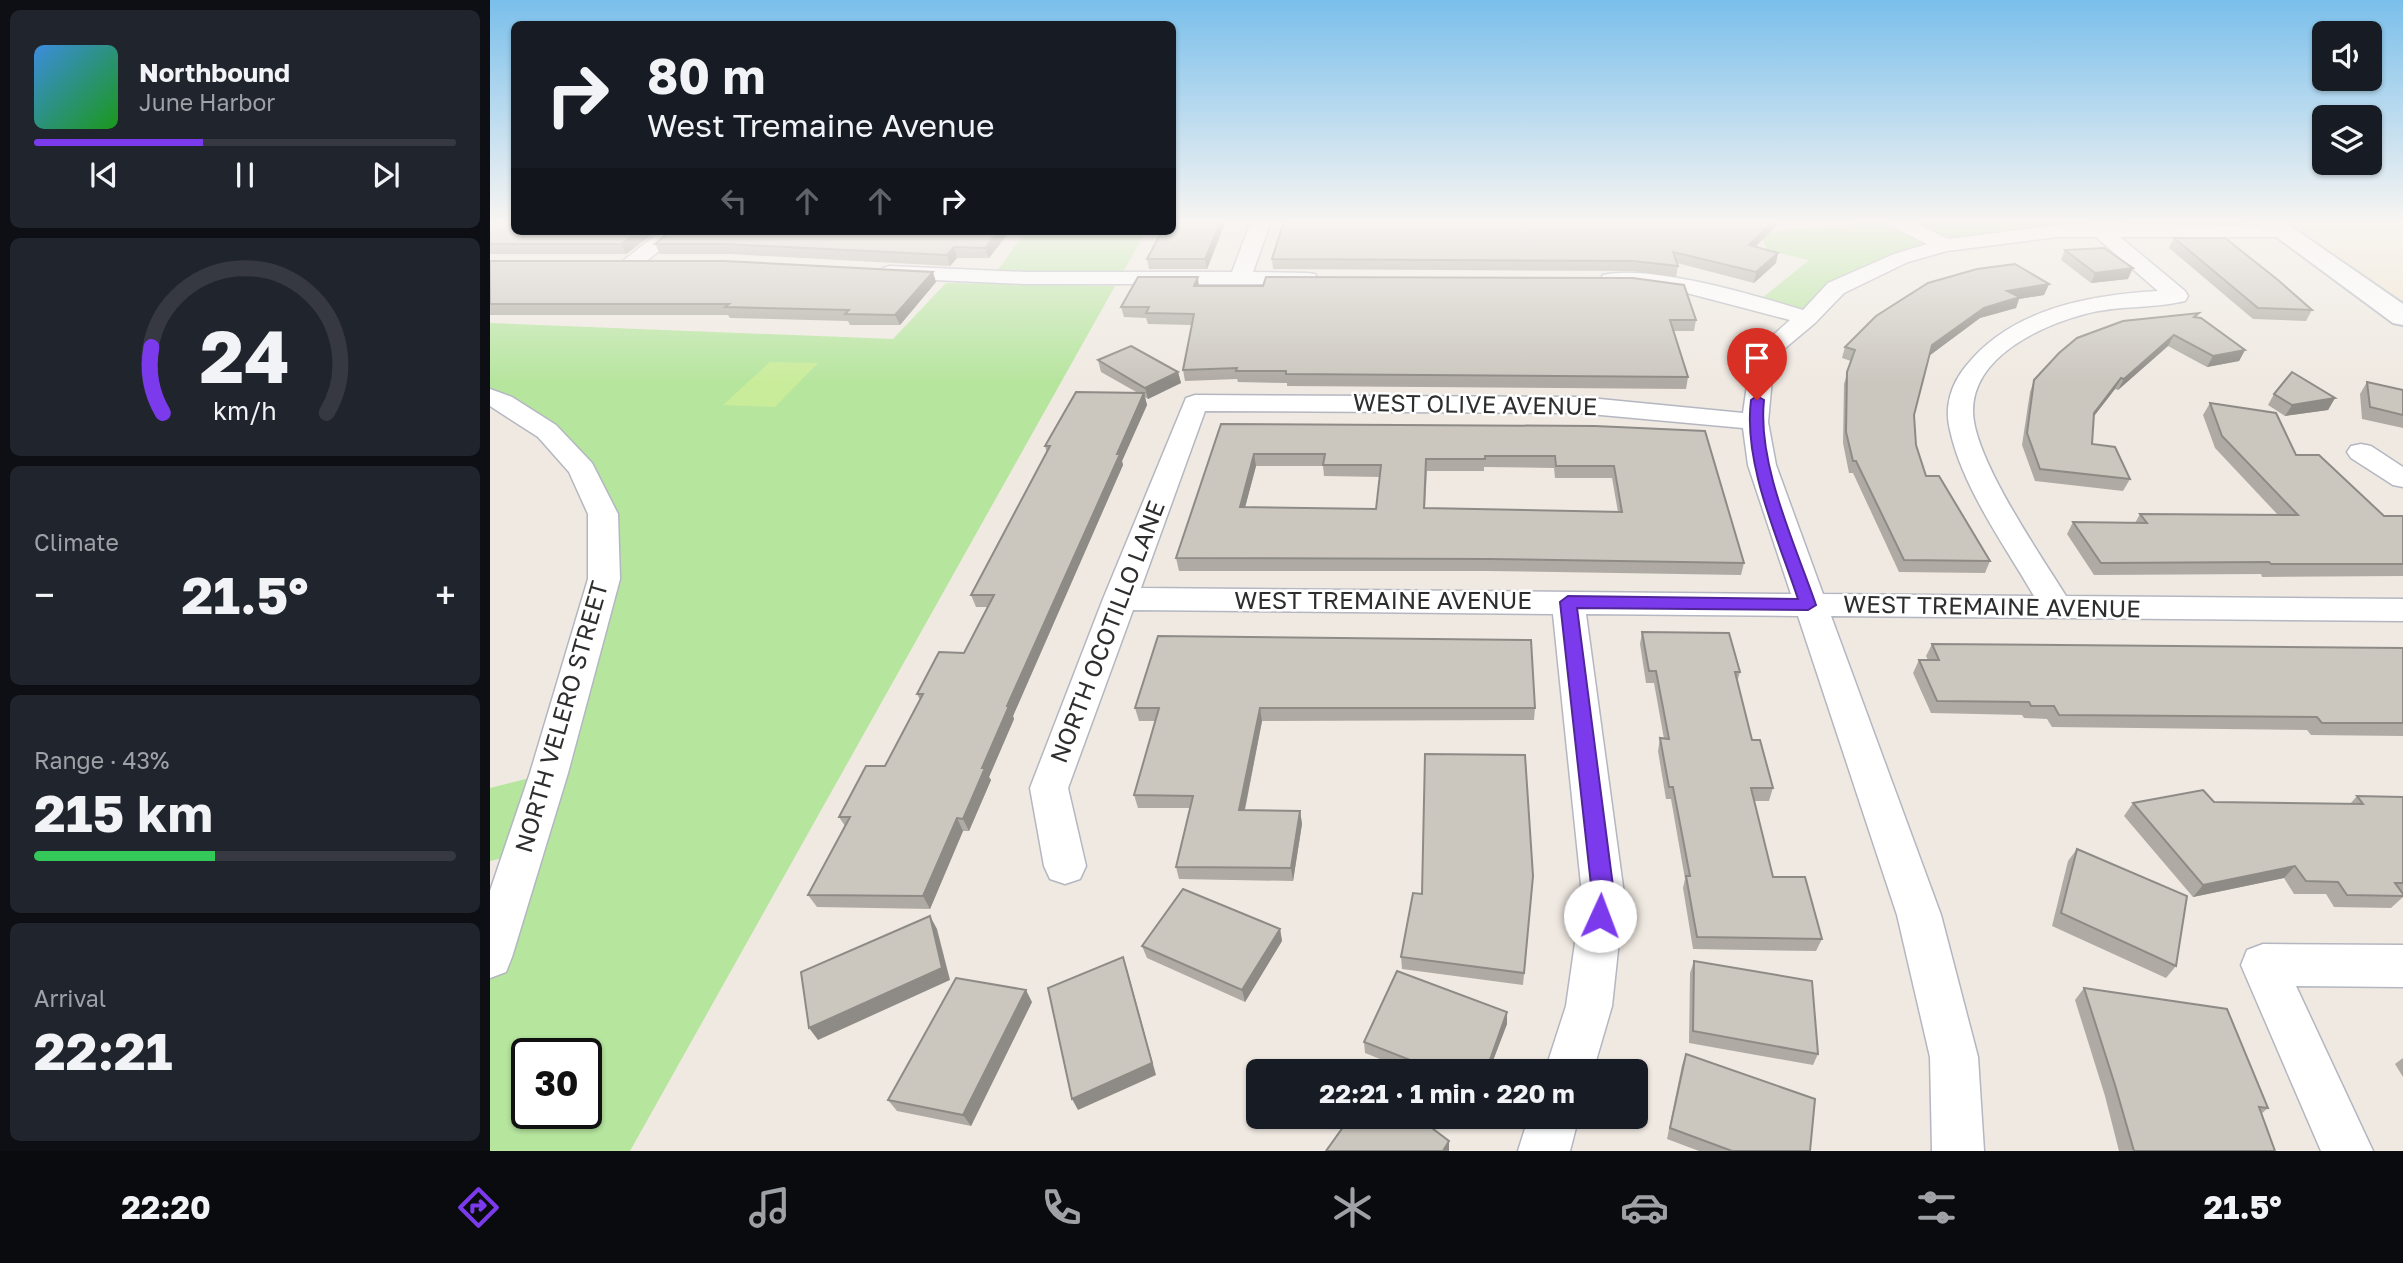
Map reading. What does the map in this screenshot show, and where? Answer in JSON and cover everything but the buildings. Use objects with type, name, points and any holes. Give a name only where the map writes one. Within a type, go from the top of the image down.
[{"type":"street","points":[[945,275],[1012,278],[1324,279]]},
{"type":"street","points":[[1240,279],[1242,275]]},
{"type":"street","points":[[1862,275],[1836,288],[1807,318],[1773,346],[1760,378],[1755,422],[1762,465],[1808,605],[1919,915],[1954,1057],[1958,1151]]},
{"type":"street","points":[[2057,608],[1971,458],[1960,413],[1968,380],[1989,353],[2030,326],[2075,309],[2127,299],[2177,296],[2152,275]]},
{"type":"street","points":[[2343,275],[2403,317]]},
{"type":"street","points":[[1590,280],[1664,281],[1688,285],[1807,318]]},
{"type":"street","name":"NORTH VELERO STREET","points":[[490,397],[503,402],[547,431],[582,469],[603,514],[604,579],[549,773],[490,957]]},
{"type":"street","name":"WEST OLIVE AVENUE","points":[[1195,403],[1579,405],[1639,408],[1755,422]]},
{"type":"street","name":"NORTH OCOTILLO LANE","points":[[1065,866],[1049,788],[1195,403]]},
{"type":"street","points":[[2361,452],[2403,480]]},
{"type":"street","name":"WEST TREMAINE AVENUE","points":[[1119,599],[2403,610]]},
{"type":"street","points":[[1568,602],[1603,894],[1589,1006],[1573,1059]]},
{"type":"street","points":[[2347,1151],[2263,965],[2403,966]]},
{"type":"street","points":[[1544,1151],[1550,1129]]},
{"type":"shaded area","points":[[2365,275],[2403,275],[2403,301]]},
{"type":"green space","points":[[1791,275],[1870,275],[1837,288],[1807,318],[1756,303]]},
{"type":"green space","points":[[946,283],[1115,286],[630,1151],[490,1151],[490,957],[523,853],[490,861],[490,788],[549,773],[604,579],[582,469],[490,398],[490,323],[893,339]]},
{"type":"green space","points":[[770,362],[818,363],[775,407],[723,405]]},
{"type":"route","points":[[1600,916],[1603,894],[1568,602],[1808,605],[1762,465],[1755,422],[1757,400]]}]
